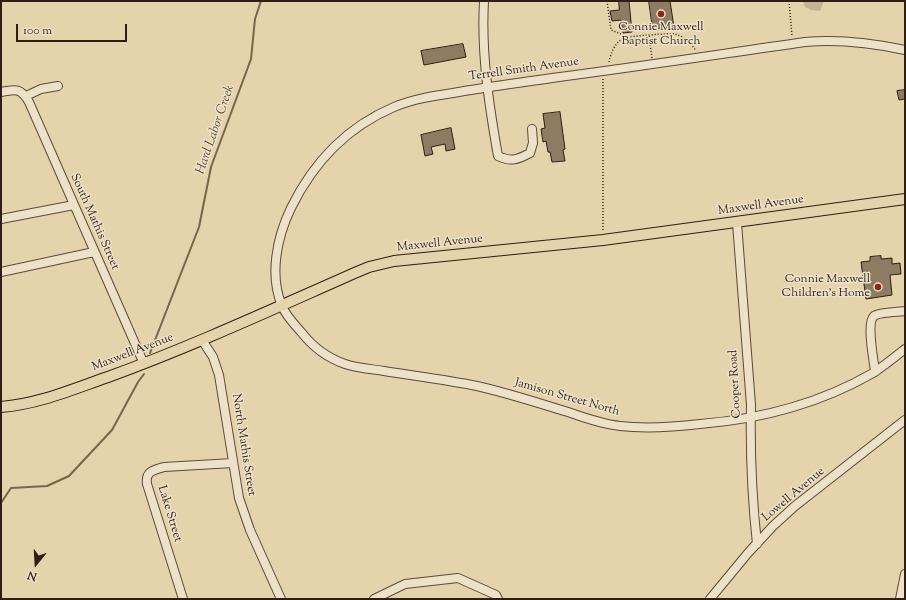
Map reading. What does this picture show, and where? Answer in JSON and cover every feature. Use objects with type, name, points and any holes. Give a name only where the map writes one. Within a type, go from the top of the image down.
[{"type":"main road","name":"Maxwell Avenue","points":[[1,407],[44,400],[144,364],[369,267],[394,261],[603,240],[905,199]]},
{"type":"street","points":[[484,1],[484,53],[498,156],[507,160],[518,159],[530,153],[533,143],[532,129]]},
{"type":"street","name":"Terrell Smith Avenue","points":[[282,305],[278,289],[276,251],[280,235],[289,212],[301,190],[313,171],[343,138],[358,126],[393,108],[424,98],[488,87],[793,44],[821,41],[850,41],[905,50]]},
{"type":"street","points":[[1,92],[13,90],[23,94],[58,86]]},
{"type":"street","name":"South Mathis Street","points":[[23,94],[144,364]]},
{"type":"street","points":[[1,219],[74,205]]},
{"type":"street","name":"Cooper Road","points":[[737,223],[751,405],[754,516],[757,544]]},
{"type":"street","points":[[1,272],[94,252]]},
{"type":"street","name":"Jamison Street North","points":[[282,305],[298,330],[315,347],[335,359],[355,367],[480,387],[596,421],[620,426],[644,427],[696,425],[779,412],[819,399],[875,372],[905,349]]},
{"type":"street","points":[[875,372],[870,329],[871,320],[875,315],[905,311]]},
{"type":"street","name":"North Mathis Street","points":[[202,340],[213,357],[219,375],[239,498],[250,530],[281,599]]},
{"type":"street","name":"Lowell Avenue","points":[[710,599],[773,526],[905,420]]},
{"type":"street","name":"Lake Street","points":[[183,599],[147,484],[147,475],[153,470],[164,467],[233,463]]},
{"type":"street","points":[[900,599],[905,574]]},
{"type":"street","points":[[374,599],[405,584],[458,578],[496,595],[498,599]]},
{"type":"path","points":[[607,1],[611,30],[621,34],[625,38]]},
{"type":"path","points":[[789,1],[793,44]]},
{"type":"path","points":[[603,240],[604,71],[612,52],[625,38],[674,34],[693,46],[700,58]]},
{"type":"path","points":[[648,36],[653,64]]},
{"type":"shaded area","points":[[803,1],[824,1],[820,11],[811,10],[805,7]]},
{"type":"building","name":"Connie Maxwell Baptist Church","points":[[619,1],[629,1],[632,32],[623,33],[621,20],[612,21],[610,11],[619,10]]},
{"type":"building","name":"Connie Maxwell Baptist Church","points":[[649,1],[670,1],[674,27],[653,29]]},
{"type":"building","points":[[463,44],[466,57],[424,65],[421,51]]},
{"type":"building","points":[[905,90],[905,99],[899,100],[897,91]]},
{"type":"building","points":[[560,112],[565,149],[563,150],[565,161],[552,162],[546,141],[543,142],[541,129],[545,128],[543,114]]},
{"type":"building","points":[[451,128],[455,149],[446,151],[445,144],[431,147],[433,154],[425,156],[421,135]]},
{"type":"building","name":"Connie Maxwell Children's Home","points":[[881,256],[881,259],[892,258],[892,264],[900,263],[901,274],[890,275],[892,295],[866,299],[861,262],[870,261],[870,257]]},
{"type":"waterway","name":"Hard Labor Creek","points":[[150,353],[199,227],[211,167],[251,59],[255,19],[261,1]]},
{"type":"waterway","name":"Hard Labor Creek","points":[[1,503],[11,488],[47,486],[69,476],[112,430],[138,382],[144,374]]},
{"type":"place","name":"Connie Maxwell Baptist Church","points":[[661,14]]},
{"type":"place","name":"Connie Maxwell Children's Home","points":[[878,287]]}]
